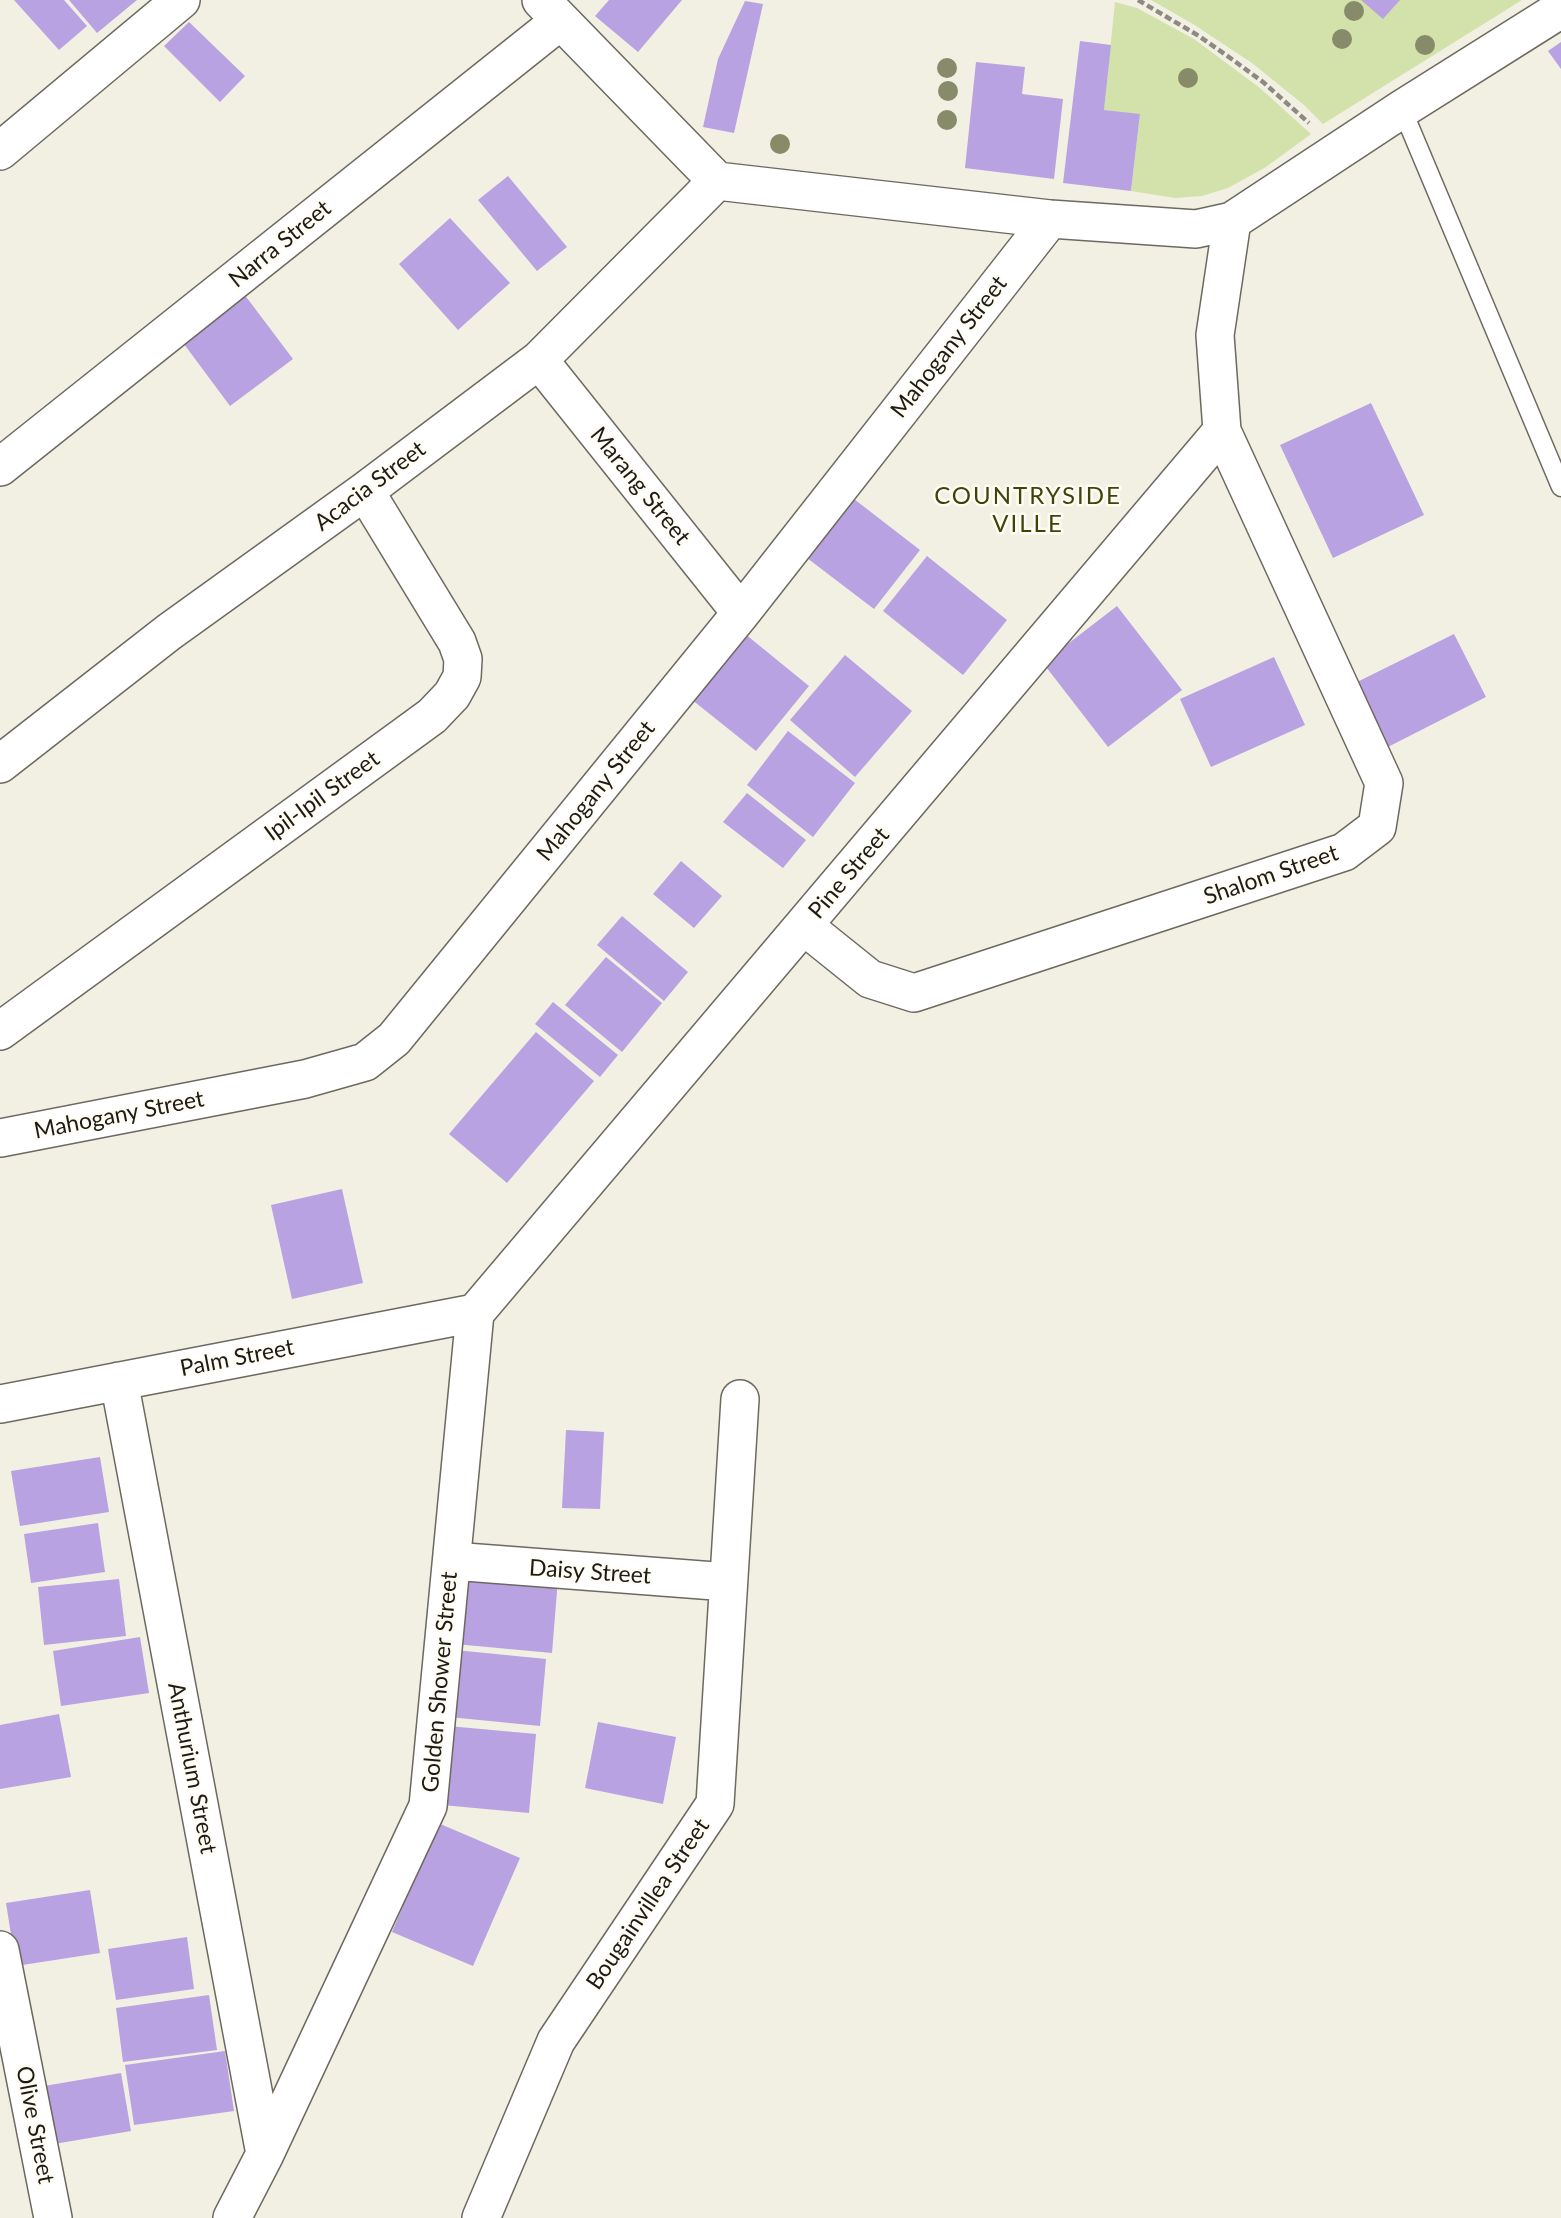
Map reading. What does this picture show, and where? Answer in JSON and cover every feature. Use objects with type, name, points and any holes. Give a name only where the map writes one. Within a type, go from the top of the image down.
[{"type":"street","points":[[0,151],[181,0]]},
{"type":"street","points":[[550,11],[717,181],[1050,219],[1196,229],[1232,221],[1561,9]]},
{"type":"street","name":"Narra Street","points":[[0,467],[550,11]]},
{"type":"street","name":"Acacia Street","points":[[0,764],[169,632],[365,491],[539,360],[717,181]]},
{"type":"street","name":"Mahogany Street","points":[[0,1138],[305,1079],[365,1062],[394,1039],[741,613],[1050,219]]},
{"type":"street","name":"Shalom Street","points":[[804,926],[870,979],[914,993],[1344,852],[1377,827],[1384,783],[1222,431],[1214,335],[1232,221]]},
{"type":"street","name":"Marang Street","points":[[539,360],[741,613]]},
{"type":"street","name":"Pine Street","points":[[475,1313],[1222,431]]},
{"type":"street","name":"Ipil-Ipil Street","points":[[0,1031],[432,716],[452,695],[462,677],[463,659],[457,642],[365,491]]},
{"type":"street","name":"Palm Street","points":[[0,1404],[475,1313]]},
{"type":"street","name":"Golden Shower Street","points":[[232,2218],[265,2154],[428,1806],[475,1313]]},
{"type":"street","name":"Anthurium Street","points":[[119,1381],[265,2154]]},
{"type":"street","name":"Bougainvillea Street","points":[[481,2218],[556,2040],[715,1804],[740,1399]]},
{"type":"street","name":"Daisy Street","points":[[452,1561],[728,1582]]},
{"type":"street","name":"Olive Street","points":[[0,1950],[53,2218]]},
{"type":"lane","points":[[1402,109],[1561,487]]},
{"type":"path","points":[[1138,0],[1199,36],[1264,82],[1310,124],[1334,153]]},
{"type":"green space","points":[[1151,0],[1522,0],[1323,124],[1252,63]]},
{"type":"green space","points":[[1115,2],[1137,8],[1194,39],[1260,88],[1311,134],[1266,167],[1228,188],[1202,196],[1175,198],[1131,191],[1140,115],[1104,110]]},
{"type":"building","points":[[14,0],[64,0],[87,26],[59,50]]},
{"type":"building","points":[[69,0],[137,0],[97,33]]},
{"type":"building","points":[[609,0],[682,0],[638,52],[595,16]]},
{"type":"building","points":[[1361,0],[1400,0],[1383,19]]},
{"type":"building","points":[[745,1],[763,4],[734,133],[703,127],[718,59]]},
{"type":"building","points":[[189,22],[245,76],[220,102],[164,46]]},
{"type":"building","points":[[1080,41],[1111,45],[1104,110],[1140,114],[1131,191],[1063,183]]},
{"type":"building","points":[[1561,42],[1561,69],[1548,51]]},
{"type":"building","points":[[976,62],[1025,67],[1022,94],[1063,99],[1054,179],[965,168]]},
{"type":"building","points":[[508,176],[567,247],[537,271],[478,200]]},
{"type":"building","points":[[450,218],[510,283],[458,330],[399,264]]},
{"type":"building","points":[[244,294],[293,359],[230,406],[181,340]]},
{"type":"building","points":[[1371,403],[1424,515],[1333,558],[1280,445]]},
{"type":"building","points":[[854,499],[920,550],[874,609],[807,558]]},
{"type":"building","points":[[927,556],[1007,620],[963,675],[883,611]]},
{"type":"building","points":[[1117,606],[1182,690],[1108,747],[1043,663]]},
{"type":"building","points":[[739,629],[809,686],[756,751],[686,695]]},
{"type":"building","points":[[1454,634],[1486,697],[1380,751],[1347,687]]},
{"type":"building","points":[[845,655],[912,711],[855,777],[790,720]]},
{"type":"building","points":[[1274,657],[1305,725],[1211,767],[1180,699]]},
{"type":"building","points":[[788,731],[855,783],[813,837],[747,785]]},
{"type":"building","points":[[747,793],[806,840],[783,868],[723,822]]},
{"type":"building","points":[[681,861],[722,896],[694,928],[653,894]]},
{"type":"building","points":[[622,916],[688,972],[664,1001],[597,945]]},
{"type":"building","points":[[606,957],[662,1003],[622,1052],[565,1005]]},
{"type":"building","points":[[553,1002],[618,1055],[600,1077],[535,1024]]},
{"type":"building","points":[[536,1032],[594,1081],[507,1183],[449,1134]]},
{"type":"building","points":[[342,1189],[363,1283],[292,1299],[271,1205]]},
{"type":"building","points":[[566,1430],[604,1432],[600,1509],[562,1508]]},
{"type":"building","points":[[100,1457],[109,1512],[20,1526],[11,1471]]},
{"type":"building","points":[[98,1523],[105,1572],[31,1583],[24,1534]]},
{"type":"building","points":[[462,1569],[558,1579],[552,1653],[455,1644]]},
{"type":"building","points":[[119,1579],[126,1636],[44,1645],[38,1587]]},
{"type":"building","points":[[140,1637],[149,1693],[61,1706],[53,1651]]},
{"type":"building","points":[[455,1650],[546,1659],[540,1726],[449,1717]]},
{"type":"building","points":[[59,1714],[71,1777],[0,1789],[0,1725]]},
{"type":"building","points":[[598,1722],[676,1737],[663,1804],[585,1788]]},
{"type":"building","points":[[448,1726],[536,1734],[529,1813],[442,1805]]},
{"type":"building","points":[[438,1823],[520,1858],[473,1966],[392,1932]]},
{"type":"building","points":[[90,1890],[100,1953],[16,1966],[6,1903]]},
{"type":"building","points":[[187,1937],[194,1989],[116,2000],[108,1949]]},
{"type":"building","points":[[209,1995],[217,2050],[123,2062],[116,2008]]},
{"type":"building","points":[[225,2051],[234,2111],[134,2125],[125,2065]]},
{"type":"building","points":[[121,2073],[131,2131],[54,2144],[44,2086]]},
{"type":"district","name":"COUNTRYSIDE VILLE","points":[[1028,510]]}]
